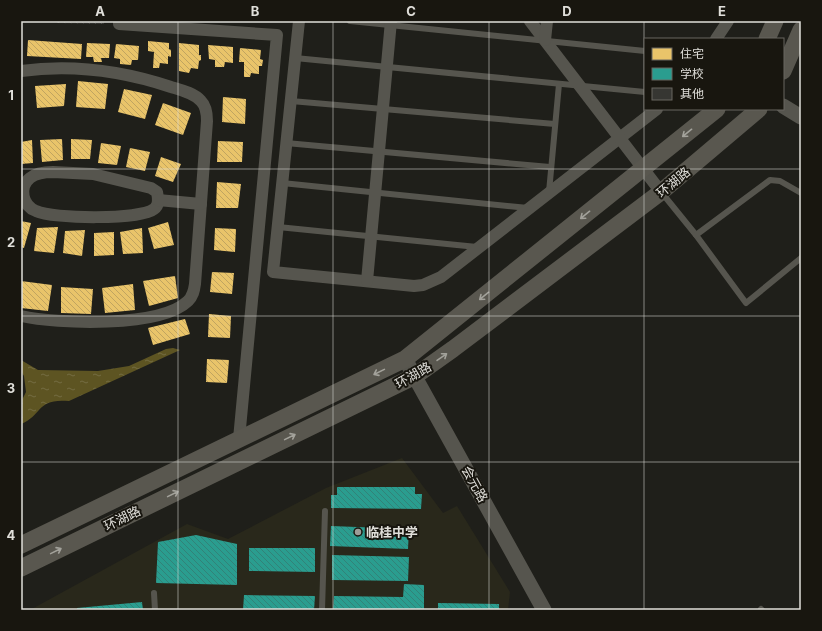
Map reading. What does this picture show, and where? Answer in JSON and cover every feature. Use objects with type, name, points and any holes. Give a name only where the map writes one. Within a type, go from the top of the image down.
[{"type":"main road","points":[[767,38],[775,21]]},
{"type":"main road","points":[[784,69],[801,30]]},
{"type":"main road","name":"环湖路","points":[[21,545],[405,359],[716,110]]},
{"type":"main road","name":"环湖路","points":[[21,568],[415,376],[661,192],[758,110]]},
{"type":"street","points":[[119,21],[119,24],[277,35],[239,439]]},
{"type":"street","points":[[299,21],[273,272],[414,286],[423,285],[441,277],[480,248],[656,110]]},
{"type":"street","points":[[530,21],[661,192]]},
{"type":"street","points":[[545,40],[547,21]]},
{"type":"street","points":[[717,38],[728,21]]},
{"type":"street","points":[[367,281],[391,23]]},
{"type":"street","points":[[21,71],[47,68],[101,70],[154,81],[198,98],[204,104],[208,121],[194,290],[191,298],[178,308],[146,318],[106,321],[54,321],[21,316]]},
{"type":"street","points":[[784,107],[801,117]]},
{"type":"street","points":[[78,172],[113,178],[151,188],[157,192],[158,200],[156,208],[150,211],[110,217],[75,218],[37,212],[26,203],[22,192],[27,181],[39,173],[78,172]]},
{"type":"street","points":[[158,200],[201,204]]},
{"type":"street","name":"会元路","points":[[405,359],[544,610]]},
{"type":"lane","points":[[350,21],[391,23],[644,51]]},
{"type":"lane","points":[[295,58],[644,92]]},
{"type":"lane","points":[[548,195],[559,84]]},
{"type":"lane","points":[[291,101],[555,124]]},
{"type":"lane","points":[[286,142],[550,167]]},
{"type":"lane","points":[[696,235],[770,180],[780,181],[801,193]]},
{"type":"lane","points":[[282,183],[532,208]]},
{"type":"lane","points":[[661,192],[696,235],[746,302],[801,258]]},
{"type":"lane","points":[[278,227],[371,235],[480,248]]},
{"type":"lane","points":[[322,610],[325,511]]},
{"type":"lane","points":[[154,593],[155,610]]},
{"type":"shaded area","name":"临桂中学","points":[[402,458],[443,513],[457,506],[510,592],[508,610],[30,610],[187,524],[228,539],[326,488]]},
{"type":"water","points":[[173,348],[180,350],[69,401],[51,402],[21,424],[21,402],[26,392],[24,376],[21,371],[21,360],[38,370],[98,371],[129,366],[166,349]]},
{"type":"building: 住宅","points":[[28,40],[82,44],[81,59],[27,56]]},
{"type":"building: 住宅","points":[[148,41],[169,43],[171,57],[168,56],[168,64],[160,63],[159,68],[153,68],[154,52],[148,51]]},
{"type":"building: 住宅","points":[[87,43],[110,44],[109,58],[101,58],[102,62],[94,62],[93,57],[86,57]]},
{"type":"building: 住宅","points":[[179,43],[199,45],[199,55],[201,55],[201,60],[199,61],[198,69],[191,68],[189,73],[179,71]]},
{"type":"building: 住宅","points":[[116,44],[139,46],[138,60],[132,60],[131,65],[120,64],[120,59],[114,58]]},
{"type":"building: 住宅","points":[[208,45],[233,47],[233,63],[225,62],[224,67],[215,67],[215,60],[209,59]]},
{"type":"building: 住宅","points":[[240,48],[261,50],[260,59],[263,60],[262,66],[259,66],[259,74],[251,73],[250,77],[244,77],[244,62],[239,62]]},
{"type":"building: 住宅","points":[[78,81],[108,84],[105,109],[76,107]]},
{"type":"building: 住宅","points":[[66,84],[64,106],[37,108],[35,86]]},
{"type":"building: 住宅","points":[[124,89],[152,95],[145,119],[118,112]]},
{"type":"building: 住宅","points":[[223,97],[246,99],[245,124],[222,122]]},
{"type":"building: 住宅","points":[[163,103],[191,113],[183,135],[155,125]]},
{"type":"building: 住宅","points":[[62,139],[63,160],[42,162],[40,140]]},
{"type":"building: 住宅","points":[[71,139],[92,140],[90,159],[71,159]]},
{"type":"building: 住宅","points":[[32,140],[33,163],[21,164],[21,142]]},
{"type":"building: 住宅","points":[[218,141],[243,142],[242,162],[217,162]]},
{"type":"building: 住宅","points":[[101,143],[121,146],[117,165],[98,163]]},
{"type":"building: 住宅","points":[[130,148],[150,152],[145,171],[126,167]]},
{"type":"building: 住宅","points":[[161,157],[181,164],[173,182],[155,176]]},
{"type":"building: 住宅","points":[[217,182],[241,184],[238,208],[216,208]]},
{"type":"building: 住宅","points":[[21,221],[31,223],[24,248],[21,247]]},
{"type":"building: 住宅","points":[[168,222],[174,245],[154,249],[148,228]]},
{"type":"building: 住宅","points":[[58,227],[54,253],[34,251],[37,228]]},
{"type":"building: 住宅","points":[[142,228],[143,253],[123,254],[120,232]]},
{"type":"building: 住宅","points":[[215,228],[236,229],[235,252],[214,250]]},
{"type":"building: 住宅","points":[[85,230],[82,256],[63,253],[65,231]]},
{"type":"building: 住宅","points":[[114,232],[114,255],[94,256],[94,233]]},
{"type":"building: 住宅","points":[[212,272],[234,273],[232,294],[210,292]]},
{"type":"building: 住宅","points":[[175,276],[178,298],[149,306],[143,281]]},
{"type":"building: 住宅","points":[[21,281],[52,285],[48,311],[21,308]]},
{"type":"building: 住宅","points":[[133,284],[135,310],[105,313],[102,288]]},
{"type":"building: 住宅","points":[[61,287],[93,289],[91,314],[61,313]]},
{"type":"building: 住宅","points":[[209,314],[231,316],[230,338],[208,337]]},
{"type":"building: 住宅","points":[[185,319],[190,334],[153,345],[148,328]]},
{"type":"building: 住宅","points":[[207,359],[229,360],[227,383],[206,382]]},
{"type":"building: 学校","points":[[337,487],[415,487],[415,494],[422,494],[421,509],[331,508],[331,495],[337,495]]},
{"type":"building: 学校","points":[[331,526],[409,529],[408,549],[330,546]]},
{"type":"building: 学校","points":[[196,535],[237,544],[237,585],[156,583],[158,542]]},
{"type":"building: 学校","points":[[249,548],[315,548],[315,572],[249,571]]},
{"type":"building: 学校","points":[[332,555],[409,557],[408,581],[332,580]]},
{"type":"building: 学校","points":[[404,584],[424,585],[424,610],[333,610],[334,596],[403,597]]},
{"type":"building: 学校","points":[[244,595],[315,596],[314,610],[243,610]]},
{"type":"building: 学校","points":[[142,602],[143,610],[77,610],[77,608]]},
{"type":"building: 学校","points":[[438,603],[499,604],[499,610],[438,610]]},
{"type":"building: 其他","points":[[57,21],[104,21],[104,24],[57,23]]},
{"type":"place","name":"临桂中学","points":[[358,532]]}]
